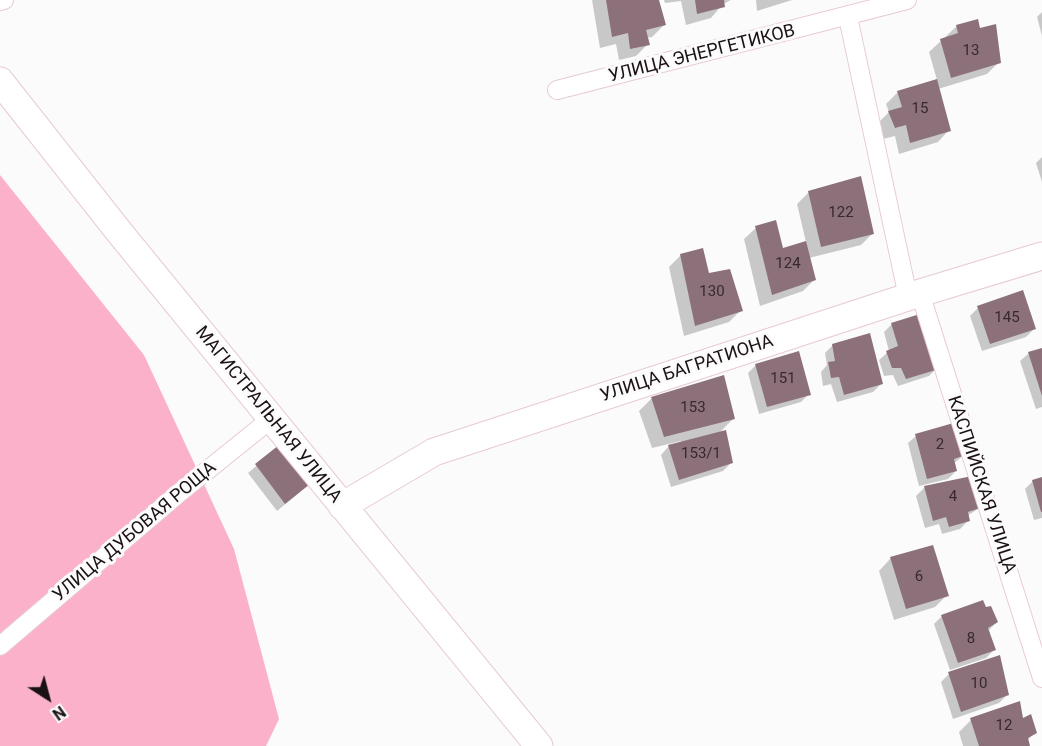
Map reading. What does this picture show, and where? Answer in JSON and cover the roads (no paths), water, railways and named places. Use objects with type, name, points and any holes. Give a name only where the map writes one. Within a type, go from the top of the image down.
[{"type":"main road","name":"МАГИСТРАЛЬНАЯ УЛИЦА","points":[[0,81],[271,419],[539,746]]},
{"type":"main road","name":"УЛИЦА БАГРАТИОНА","points":[[342,506],[434,452],[1042,255]]},
{"type":"street","name":"УЛИЦА ЭНЕРГЕТИКОВ","points":[[557,90],[907,0]]},
{"type":"street","points":[[848,17],[914,295]]},
{"type":"street","name":"КАСПИЙСКАЯ УЛИЦА","points":[[914,295],[1042,678]]},
{"type":"street","name":"УЛИЦА ДУБОВАЯ РОЩА","points":[[0,646],[179,493],[271,419]]}]
